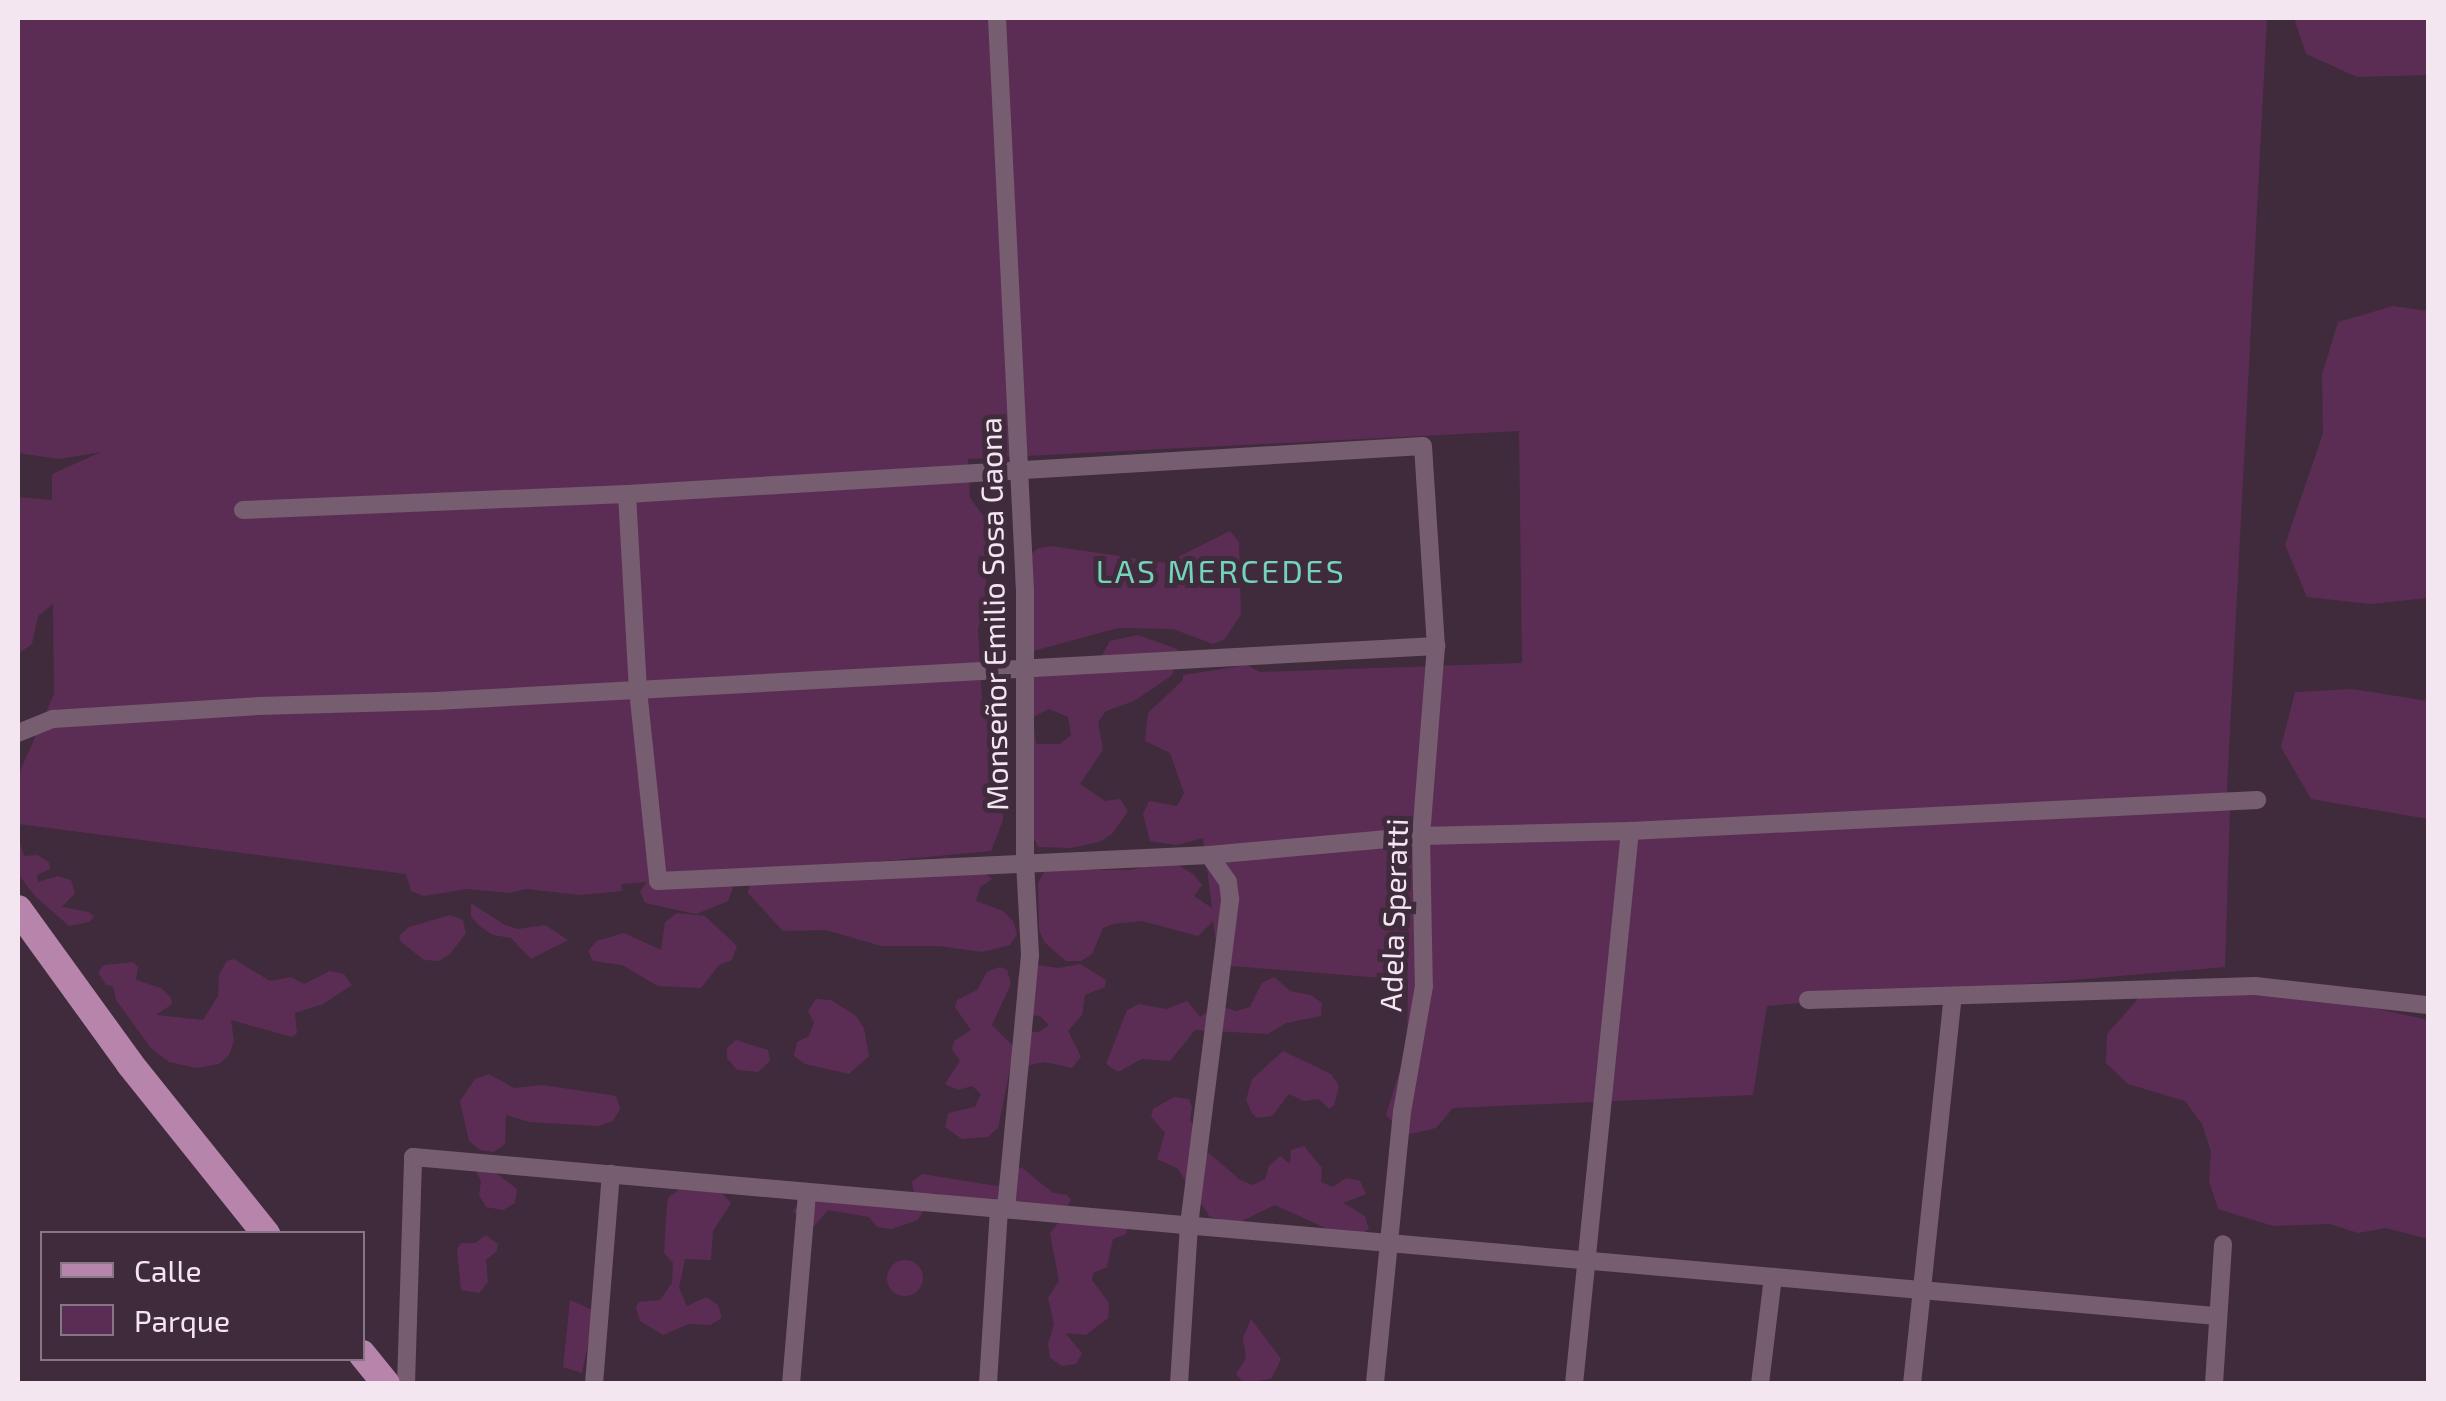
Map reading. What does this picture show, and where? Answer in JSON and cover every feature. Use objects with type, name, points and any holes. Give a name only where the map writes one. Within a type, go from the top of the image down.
[{"type":"main road","points":[[18,909],[70,976],[82,1000],[264,1231]]},
{"type":"main road","points":[[18,930],[59,981],[82,1000]]},
{"type":"main road","points":[[365,1358],[386,1384]]},
{"type":"street","name":"Monseñor Emilio Sosa Gaona","points":[[988,1384],[1002,1209],[1030,955],[1025,862],[1028,666],[996,18]]},
{"type":"street","name":"Adela Speratti","points":[[1018,471],[1422,446],[1436,646],[1421,836],[1424,986],[1402,1112],[1375,1384]]},
{"type":"street","points":[[244,510],[627,494],[1018,471]]},
{"type":"street","points":[[627,494],[638,690],[658,881],[1209,855],[1421,836],[1630,831],[2257,800]]},
{"type":"street","points":[[18,733],[53,719],[1436,646]]},
{"type":"street","points":[[1574,1384],[1630,831]]},
{"type":"street","points":[[1179,1384],[1189,1226],[1230,898],[1228,882],[1209,855]]},
{"type":"street","points":[[1808,1000],[2256,986],[2428,1005]]},
{"type":"street","points":[[1912,1384],[1953,997]]},
{"type":"street","points":[[406,1384],[413,1157],[2218,1316]]},
{"type":"street","points":[[594,1384],[611,1174]]},
{"type":"street","points":[[791,1384],[807,1192]]},
{"type":"street","points":[[2214,1384],[2223,1244]]},
{"type":"street","points":[[1760,1384],[1773,1277]]},
{"type":"green space","points":[[18,18],[2267,18],[2226,807],[2230,808],[2225,967],[1767,1006],[1753,1095],[1453,1108],[1436,1128],[1406,1135],[1386,1115],[1407,1047],[1408,980],[1219,965],[1213,921],[1198,936],[1142,921],[1113,924],[1103,928],[1092,954],[1081,961],[1066,961],[1044,942],[1039,929],[1038,883],[1045,870],[1130,870],[1170,860],[1193,874],[1202,885],[1194,896],[1212,908],[1203,838],[1176,845],[1150,841],[1143,814],[1149,801],[1177,806],[1184,793],[1170,753],[1145,741],[1148,713],[1183,680],[1183,675],[1247,665],[1260,672],[1522,663],[1519,431],[968,459],[970,498],[988,522],[985,610],[978,628],[982,699],[993,711],[1001,737],[1003,820],[991,851],[852,864],[918,867],[945,857],[971,862],[992,879],[980,887],[976,901],[1003,911],[1013,921],[1017,934],[1010,945],[982,952],[938,946],[881,946],[826,930],[783,931],[748,893],[751,878],[730,882],[733,888],[728,901],[696,914],[645,903],[640,891],[647,882],[621,884],[622,891],[580,895],[526,889],[509,893],[467,889],[424,896],[411,891],[406,874],[18,824],[18,776],[54,694],[53,604],[38,616],[32,644],[18,654],[18,497],[52,500],[52,474],[101,452],[59,459],[18,453]]},
{"type":"green space","points":[[2294,18],[2428,18],[2428,75],[2357,77],[2306,54]]},
{"type":"green space","points":[[2393,306],[2428,311],[2428,598],[2370,604],[2307,597],[2285,545],[2323,433],[2322,375],[2338,322]]},
{"type":"green space","points":[[1230,531],[1239,542],[1241,614],[1225,639],[1213,644],[1173,629],[1118,628],[1033,651],[1015,584],[1016,570],[1037,549],[1051,546],[1166,563]]},
{"type":"green space","points":[[1138,635],[1177,649],[1178,663],[1171,676],[1134,701],[1106,711],[1098,722],[1103,750],[1080,784],[1105,801],[1120,799],[1128,811],[1112,834],[1099,842],[1071,848],[1038,847],[1032,834],[1029,668],[1096,666],[1110,641]],"holes":[[[1049,709],[1068,717],[1071,735],[1060,744],[1036,744],[1033,717]]]},
{"type":"green space","points":[[2352,689],[2428,701],[2428,819],[2311,799],[2281,747],[2295,692]]},
{"type":"green space","points":[[19,839],[24,856],[37,855],[49,862],[50,869],[37,875],[38,882],[58,876],[71,880],[75,893],[62,907],[89,912],[94,917],[89,922],[69,926],[35,896],[18,874]]},
{"type":"green space","points":[[471,903],[505,925],[518,929],[545,925],[568,940],[531,959],[511,938],[493,935],[481,927],[471,917]]},
{"type":"green space","points":[[677,913],[705,916],[737,946],[732,960],[719,965],[701,988],[658,986],[622,965],[593,961],[588,951],[597,941],[624,933],[661,950],[665,922]]},
{"type":"green space","points":[[450,915],[463,920],[466,933],[450,954],[439,961],[424,960],[401,942],[399,936],[409,927]]},
{"type":"green space","points":[[234,959],[270,981],[291,977],[304,984],[330,971],[344,974],[352,985],[323,1004],[295,1013],[297,1033],[292,1037],[231,1020],[234,1041],[229,1055],[219,1064],[197,1068],[169,1062],[151,1048],[116,1000],[113,986],[106,985],[98,972],[104,965],[133,962],[138,967],[136,980],[161,988],[171,998],[172,1004],[156,1015],[203,1020],[218,996],[219,974],[227,961]]},
{"type":"green space","points":[[1030,964],[1059,968],[1080,964],[1106,980],[1105,987],[1085,995],[1082,1015],[1068,1031],[1081,1057],[1072,1068],[1045,1062],[1024,1066],[1013,1053],[998,1128],[988,1137],[962,1139],[945,1127],[948,1113],[975,1107],[981,1094],[972,1086],[958,1090],[945,1084],[960,1061],[952,1049],[954,1041],[971,1030],[955,1007],[957,1000],[977,990],[987,972],[1000,967],[1007,970],[1011,984],[992,1025],[1013,1046],[1025,1032],[1039,1032],[1049,1025],[1040,1016],[1016,1014],[1018,976]]},
{"type":"green space","points":[[1274,977],[1290,991],[1311,995],[1322,1003],[1321,1016],[1286,1023],[1268,1034],[1195,1030],[1170,1061],[1142,1059],[1118,1072],[1106,1064],[1127,1010],[1139,1004],[1166,1009],[1187,1001],[1200,1017],[1216,1005],[1236,1011],[1250,1007],[1262,983]]},
{"type":"green space","points":[[2173,978],[2342,1001],[2428,1020],[2428,1239],[2386,1228],[2358,1233],[2330,1224],[2273,1226],[2218,1209],[2209,1181],[2211,1152],[2202,1124],[2185,1101],[2128,1084],[2106,1063],[2107,1034],[2145,991]]},
{"type":"green space","points":[[816,999],[831,1000],[856,1016],[864,1028],[869,1056],[849,1074],[805,1064],[794,1056],[797,1042],[809,1036],[814,1023],[808,1011]]},
{"type":"green space","points":[[736,1040],[768,1050],[770,1061],[758,1072],[737,1070],[727,1058],[727,1048]]},
{"type":"green space","points":[[1283,1051],[1331,1074],[1339,1086],[1334,1105],[1329,1109],[1319,1099],[1304,1101],[1289,1094],[1272,1116],[1257,1118],[1252,1113],[1246,1100],[1252,1079]]},
{"type":"green space","points":[[489,1074],[514,1088],[543,1085],[616,1096],[620,1109],[613,1121],[599,1126],[529,1122],[506,1115],[505,1144],[494,1152],[480,1150],[469,1141],[460,1101],[475,1079]]},
{"type":"green space","points":[[1174,1097],[1189,1099],[1192,1107],[1190,1120],[1197,1132],[1190,1151],[1196,1160],[1209,1153],[1240,1180],[1253,1185],[1265,1179],[1269,1166],[1280,1156],[1290,1164],[1291,1150],[1304,1146],[1322,1168],[1321,1182],[1333,1187],[1346,1178],[1360,1181],[1366,1194],[1343,1203],[1365,1216],[1369,1229],[1358,1236],[1343,1236],[1275,1205],[1238,1223],[1210,1217],[1177,1168],[1157,1159],[1165,1133],[1151,1116],[1153,1109]]},
{"type":"green space","points":[[472,1164],[486,1166],[517,1189],[515,1203],[503,1210],[486,1207],[479,1195],[481,1181]]},
{"type":"green space","points":[[1021,1167],[1053,1193],[1067,1195],[1071,1200],[1067,1206],[950,1199],[937,1193],[918,1195],[913,1190],[912,1182],[922,1174],[997,1186]]},
{"type":"green space","points":[[678,1190],[721,1192],[731,1203],[713,1231],[711,1260],[685,1259],[679,1288],[687,1306],[706,1297],[718,1305],[722,1318],[710,1325],[689,1324],[663,1335],[640,1321],[636,1308],[639,1302],[660,1300],[672,1283],[673,1263],[664,1253],[666,1219],[668,1198]]},
{"type":"green space","points":[[801,1199],[925,1208],[918,1220],[892,1229],[877,1227],[869,1217],[828,1210],[814,1226],[807,1226],[793,1211]]},
{"type":"green space","points":[[1059,1222],[1128,1227],[1126,1234],[1113,1239],[1107,1267],[1093,1273],[1092,1280],[1109,1303],[1108,1318],[1086,1335],[1065,1333],[1082,1353],[1076,1364],[1062,1366],[1050,1358],[1048,1344],[1054,1324],[1048,1298],[1059,1281],[1050,1233]]},
{"type":"green space","points":[[486,1235],[498,1244],[497,1251],[486,1260],[488,1282],[479,1293],[461,1290],[457,1249],[461,1243],[475,1243]]},
{"type":"green space","points":[[905,1260],[918,1265],[923,1278],[918,1291],[905,1296],[892,1291],[887,1278],[892,1265]]},
{"type":"green space","points":[[570,1300],[595,1311],[582,1373],[563,1367]]},
{"type":"green space","points":[[1251,1319],[1281,1359],[1271,1379],[1243,1383],[1236,1374],[1246,1358],[1243,1338]]},
{"type":"district","name":"LAS MERCEDES","points":[[1221,570]]}]
